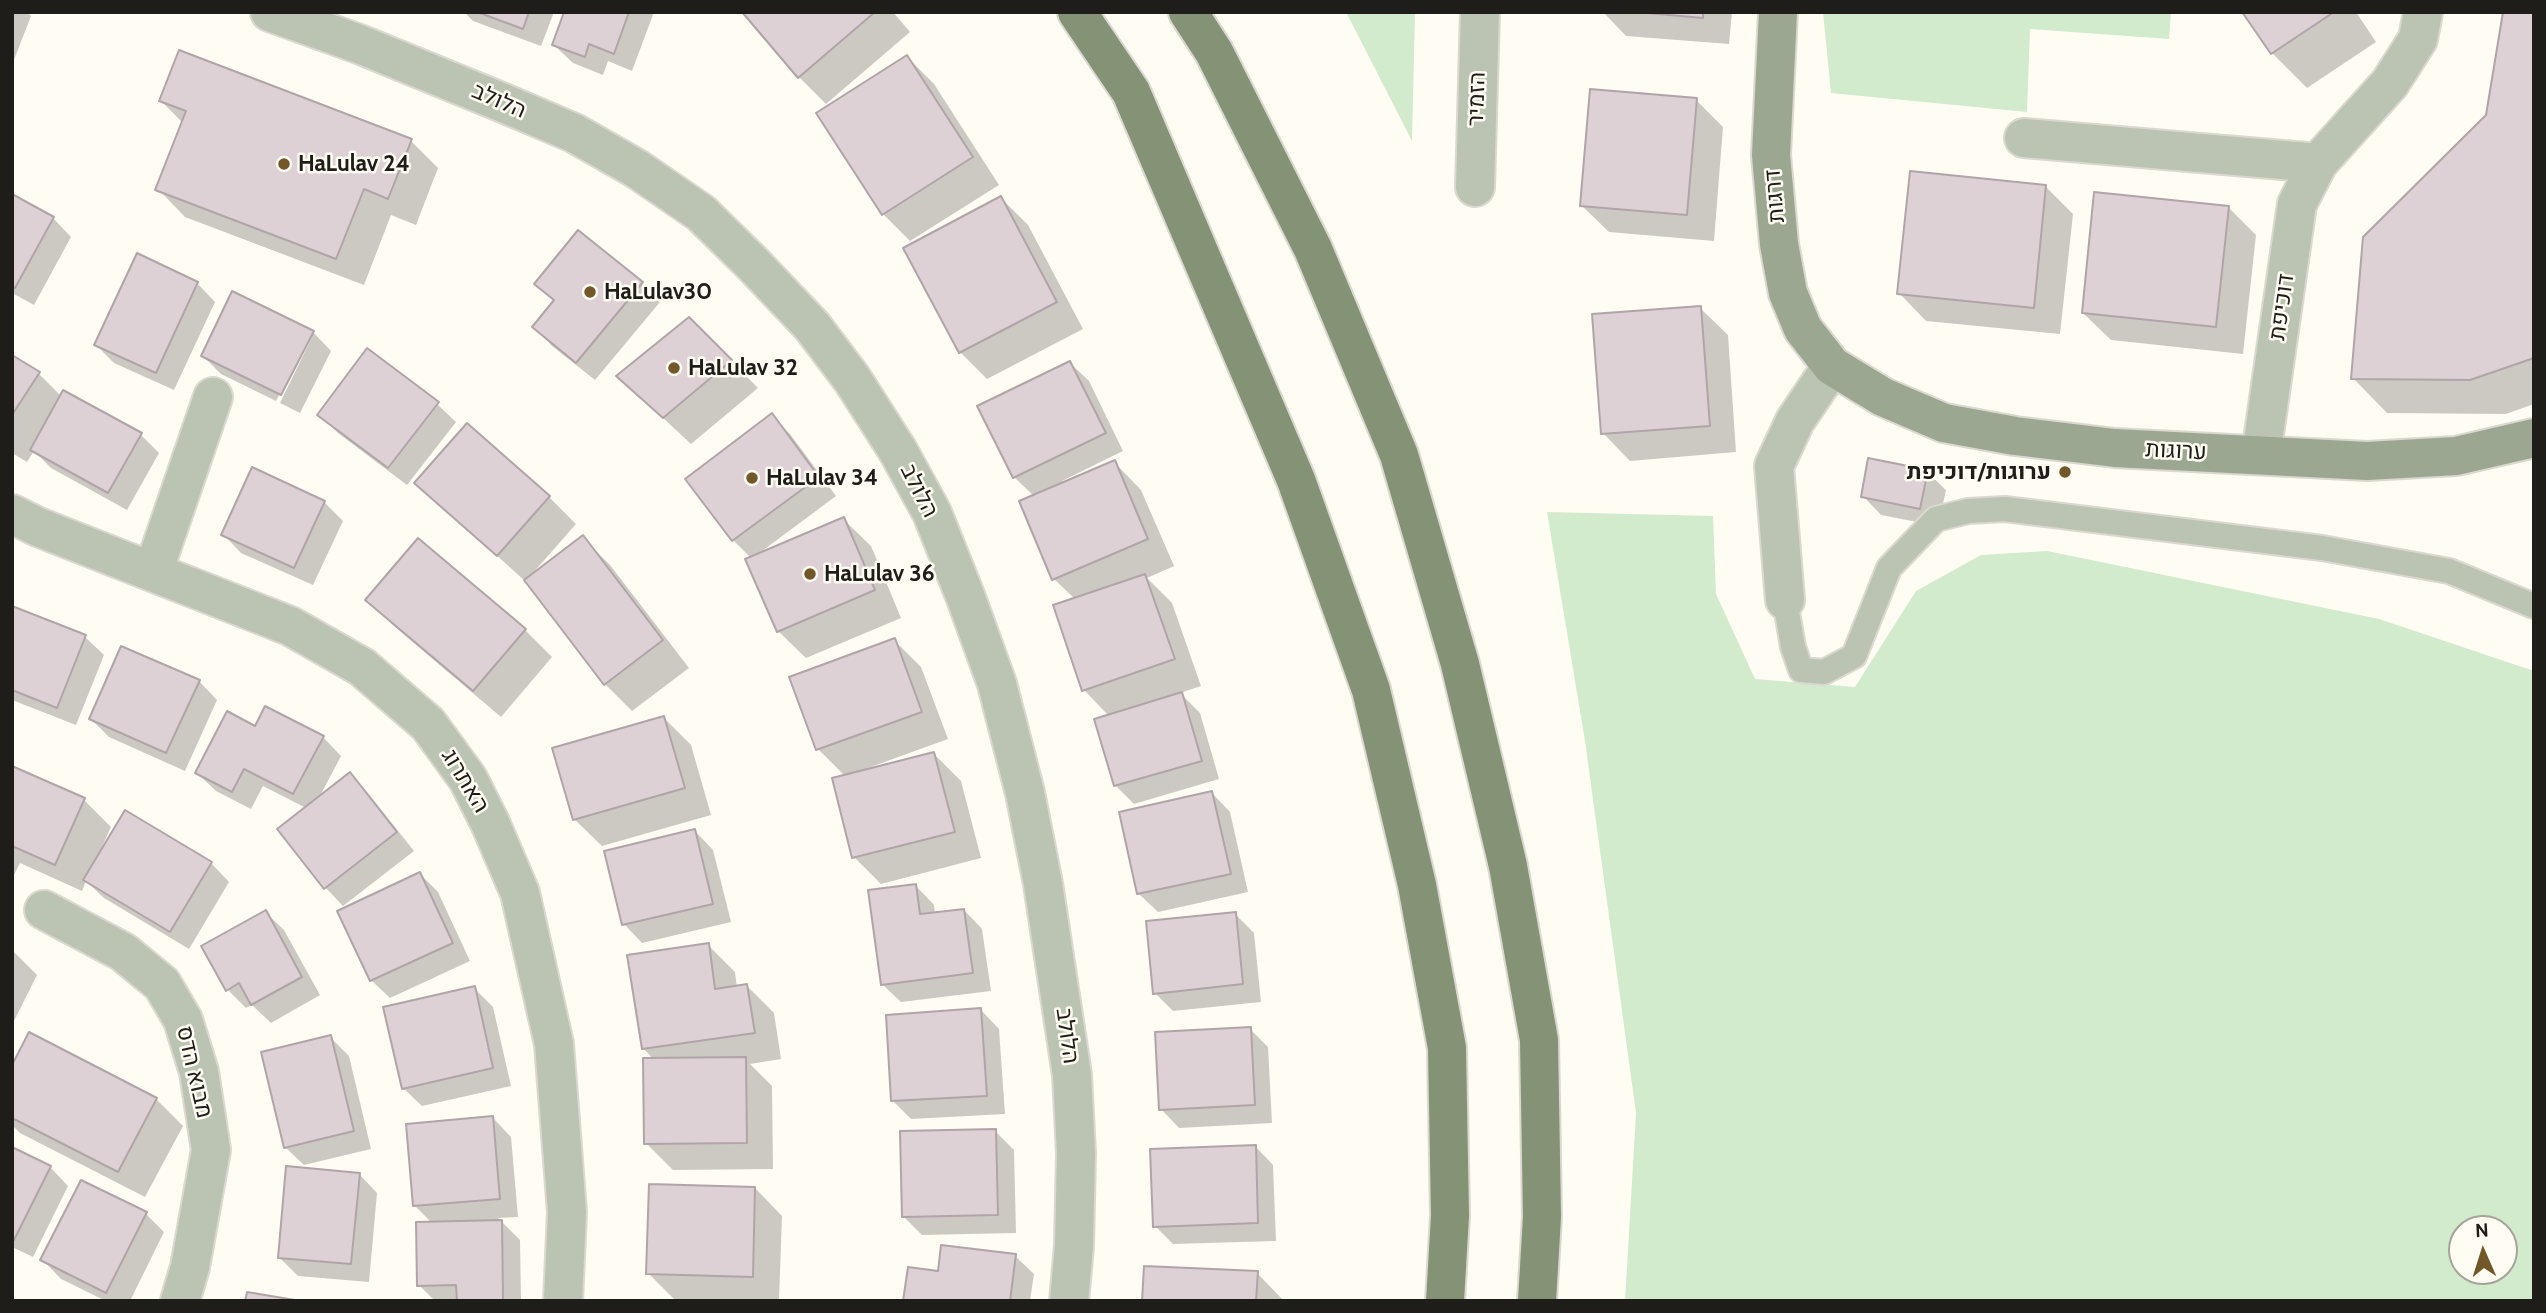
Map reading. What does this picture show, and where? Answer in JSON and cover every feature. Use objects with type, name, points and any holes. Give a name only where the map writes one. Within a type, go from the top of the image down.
[{"type":"main road","points":[[1077,12],[1131,92],[1296,480],[1371,690],[1418,885],[1447,1048],[1450,1216],[1445,1301]]},
{"type":"main road","points":[[1188,12],[1214,52],[1313,249],[1399,455],[1460,664],[1508,866],[1539,1040],[1542,1217],[1538,1301]]},
{"type":"street","name":"הלולב","points":[[270,12],[433,73],[574,133],[637,169],[669,191],[709,222],[812,326],[852,379],[898,452],[932,513],[966,598],[997,684],[1028,806],[1043,884],[1072,1074],[1076,1153],[1074,1246],[1069,1301]]},
{"type":"street","name":"הזמיר","points":[[1475,187],[1480,12]]},
{"type":"street","name":"דרגות","points":[[1778,12],[1771,155],[1779,244],[1788,293],[1803,329],[1832,366]]},
{"type":"street","name":"דוכיפת","points":[[2261,455],[2297,204],[2318,163],[2390,83],[2418,39],[2423,12]]},
{"type":"street","points":[[2024,138],[2318,163]]},
{"type":"street","name":"ערוגות","points":[[1832,366],[1883,397],[1944,424],[2115,448],[2367,461],[2456,456],[2534,438]]},
{"type":"street","points":[[1784,600],[1774,466],[1795,421],[1832,366]]},
{"type":"street","points":[[153,572],[213,397]]},
{"type":"street","name":"האתרוג","points":[[12,514],[38,527],[290,626],[362,667],[428,724],[468,779],[520,893],[554,1044],[567,1212],[563,1301]]},
{"type":"street","name":"מבוא הדס","points":[[44,910],[123,952],[162,984],[183,1020],[199,1072],[211,1150],[190,1267],[180,1301]]},
{"type":"lane","points":[[1784,600],[1793,647],[1801,670],[1824,672],[1854,656],[1889,568],[1936,519],[1968,511],[2005,509],[2322,548],[2437,569],[2534,606]]},
{"type":"green space","points":[[1346,12],[1415,12],[1412,141]]},
{"type":"green space","points":[[1823,12],[2171,12],[2169,39],[2030,29],[2027,112],[1831,93]]},
{"type":"green space","points":[[1547,512],[1713,516],[1716,594],[1755,679],[1855,687],[1916,591],[1981,555],[2047,551],[2379,619],[2534,671],[2534,1301],[1625,1301],[1636,1113],[1585,741]]},
{"type":"building","points":[[477,12],[529,12],[523,29]]},
{"type":"building","points":[[564,12],[629,12],[614,54],[589,44],[585,57],[552,45]]},
{"type":"building","points":[[742,12],[875,12],[798,78]]},
{"type":"building","points":[[1635,12],[1703,12],[1703,18]]},
{"type":"building","points":[[2242,12],[2334,12],[2271,54]]},
{"type":"building","points":[[2503,12],[2534,12],[2534,358],[2470,380],[2351,379],[2363,237],[2486,115]]},
{"type":"building","name":"HaLulav 24","points":[[179,50],[412,139],[388,199],[364,189],[336,259],[155,190],[186,111],[159,101]]},
{"type":"building","points":[[907,55],[973,157],[882,215],[816,113]]},
{"type":"building","points":[[1590,89],[1697,98],[1687,215],[1580,206]]},
{"type":"building","points":[[1910,171],[2046,185],[2034,308],[1897,294]]},
{"type":"building","points":[[2094,192],[2229,206],[2216,327],[2082,313]]},
{"type":"building","points":[[12,194],[54,217],[15,288],[12,286]]},
{"type":"building","points":[[1001,196],[1057,302],[959,353],[903,248]]},
{"type":"building","name":"HaLulav30","points":[[578,230],[643,282],[576,363],[532,327],[554,300],[534,284]]},
{"type":"building","points":[[137,253],[198,282],[156,373],[94,345]]},
{"type":"building","points":[[232,291],[314,331],[281,395],[201,356]]},
{"type":"building","points":[[1701,306],[1710,426],[1601,434],[1592,314]]},
{"type":"building","name":"HaLulav 32","points":[[689,317],[732,360],[663,418],[616,376]]},
{"type":"building","points":[[367,348],[439,402],[388,468],[317,415]]},
{"type":"building","points":[[12,355],[40,372],[12,415]]},
{"type":"building","points":[[1070,361],[1106,433],[1013,478],[977,406]]},
{"type":"building","points":[[63,390],[142,433],[108,493],[30,450]]},
{"type":"building","name":"HaLulav 34","points":[[772,413],[819,477],[732,541],[685,479]]},
{"type":"building","points":[[467,423],[550,496],[497,556],[414,483]]},
{"type":"building","points":[[1868,458],[1928,470],[1920,509],[1861,497]]},
{"type":"building","points":[[1115,460],[1148,539],[1052,580],[1019,501]]},
{"type":"building","points":[[252,467],[325,501],[294,568],[221,535]]},
{"type":"building","name":"HaLulav 36","points":[[844,517],[875,590],[777,632],[745,559]]},
{"type":"building","points":[[583,535],[663,640],[604,685],[524,580]]},
{"type":"building","points":[[418,538],[526,629],[473,691],[365,600]]},
{"type":"building","points":[[1145,574],[1175,659],[1082,691],[1053,605]]},
{"type":"building","points":[[12,606],[86,635],[57,708],[12,690]]},
{"type":"building","points":[[895,638],[922,712],[816,750],[789,677]]},
{"type":"building","points":[[121,646],[200,680],[166,753],[89,719]]},
{"type":"building","points":[[1182,692],[1202,761],[1114,786],[1094,719]]},
{"type":"building","points":[[265,706],[324,736],[293,794],[244,769],[232,792],[195,773],[227,711],[255,726]]},
{"type":"building","points":[[664,716],[685,788],[573,820],[552,748]]},
{"type":"building","points":[[934,752],[955,832],[852,858],[832,778]]},
{"type":"building","points":[[12,766],[85,798],[55,865],[12,846]]},
{"type":"building","points":[[350,772],[397,832],[324,889],[277,829]]},
{"type":"building","points":[[1212,791],[1231,874],[1137,894],[1119,812]]},
{"type":"building","points":[[125,810],[212,862],[170,932],[83,880]]},
{"type":"building","points":[[695,829],[713,904],[622,925],[604,851]]},
{"type":"building","points":[[420,872],[453,943],[370,981],[337,911]]},
{"type":"building","points":[[916,884],[920,914],[964,909],[973,973],[881,985],[868,890]]},
{"type":"building","points":[[266,910],[302,977],[251,1005],[239,983],[226,991],[201,946]]},
{"type":"building","points":[[1236,912],[1243,984],[1153,994],[1146,921]]},
{"type":"building","points":[[709,943],[715,989],[747,984],[755,1033],[642,1049],[627,955]]},
{"type":"building","points":[[475,986],[493,1068],[402,1089],[383,1007]]},
{"type":"building","points":[[981,1008],[987,1096],[891,1101],[886,1015]]},
{"type":"building","points":[[1251,1027],[1255,1105],[1159,1110],[1155,1032]]},
{"type":"building","points":[[29,1032],[157,1098],[118,1172],[12,1118],[12,1065]]},
{"type":"building","points":[[331,1035],[354,1131],[284,1148],[261,1052]]},
{"type":"building","points":[[746,1057],[747,1143],[644,1144],[643,1058]]},
{"type":"building","points":[[493,1116],[500,1199],[413,1206],[406,1124]]},
{"type":"building","points":[[996,1129],[998,1215],[902,1217],[900,1131]]},
{"type":"building","points":[[1256,1145],[1258,1223],[1153,1227],[1150,1149]]},
{"type":"building","points":[[12,1147],[51,1166],[14,1240],[12,1239]]},
{"type":"building","points":[[286,1166],[360,1173],[351,1264],[278,1258]]},
{"type":"building","points":[[81,1180],[147,1212],[106,1293],[40,1260]]},
{"type":"building","points":[[649,1184],[755,1187],[753,1277],[646,1274]]},
{"type":"building","points":[[502,1220],[503,1301],[457,1301],[456,1285],[417,1286],[416,1222]]},
{"type":"building","points":[[941,1245],[1016,1254],[1010,1301],[903,1301],[908,1267],[938,1271]]},
{"type":"building","points":[[1144,1266],[1258,1271],[1256,1301],[1142,1301]]},
{"type":"building","points":[[247,1292],[301,1301],[245,1301]]},
{"type":"place","name":"HaLulav 24","points":[[284,164]]},
{"type":"place","name":"HaLulav30","points":[[590,292]]},
{"type":"place","name":"HaLulav 32","points":[[674,368]]},
{"type":"place","name":"ערוגות/דוכיפת","points":[[2065,472]]},
{"type":"place","name":"HaLulav 34","points":[[752,478]]},
{"type":"place","name":"HaLulav 36","points":[[810,574]]}]
